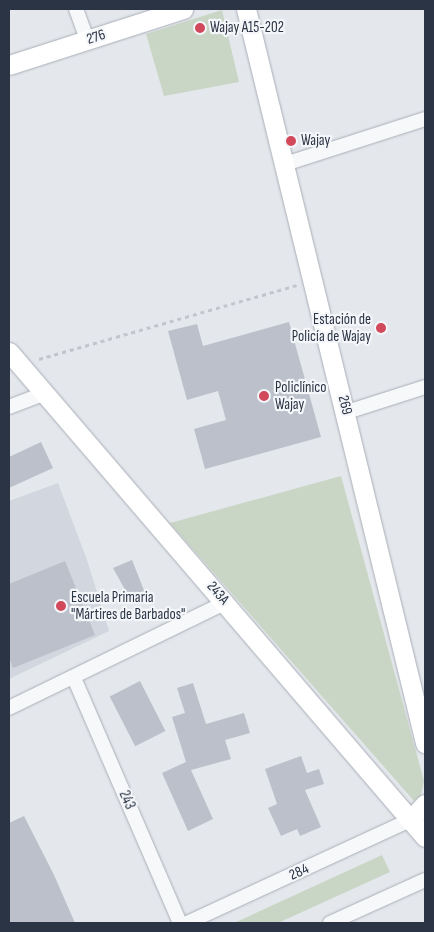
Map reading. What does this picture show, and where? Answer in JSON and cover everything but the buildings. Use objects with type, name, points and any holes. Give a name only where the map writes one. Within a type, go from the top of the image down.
[{"type":"main road","name":"276","points":[[9,66],[184,9]]},
{"type":"main road","name":"269","points":[[246,9],[346,412],[425,743]]},
{"type":"main road","name":"243A","points":[[14,358],[43,394],[226,602],[425,837]]},
{"type":"main road","points":[[410,820],[425,804]]},
{"type":"street","points":[[76,9],[87,40]]},
{"type":"street","points":[[285,164],[425,119]]},
{"type":"street","points":[[346,412],[425,387]]},
{"type":"street","points":[[9,407],[43,394]]},
{"type":"street","points":[[9,708],[74,678],[226,602]]},
{"type":"street","name":"243","points":[[74,678],[180,923]]},
{"type":"street","name":"284","points":[[187,923],[410,820]]},
{"type":"street","points":[[330,923],[425,880]]},
{"type":"path","points":[[14,358],[314,281]]},
{"type":"shaded area","points":[[58,483],[87,560],[109,631],[9,679],[9,501]]},
{"type":"green space","points":[[222,10],[239,82],[164,96],[146,34]]},
{"type":"green space","points":[[341,476],[424,781],[421,795],[414,801],[170,523]]},
{"type":"green space","points":[[382,855],[390,872],[278,923],[234,923]]},
{"type":"place","name":"Wajay A15-202","points":[[200,28]]},
{"type":"place","name":"Wajay","points":[[291,141]]},
{"type":"place","name":"Estación de Policía de Wajay","points":[[381,328]]},
{"type":"place","name":"Policlínico Wajay","points":[[264,396]]},
{"type":"place","name":"Escuela Primaria \"Mártires de Barbados\"","points":[[61,606]]}]
